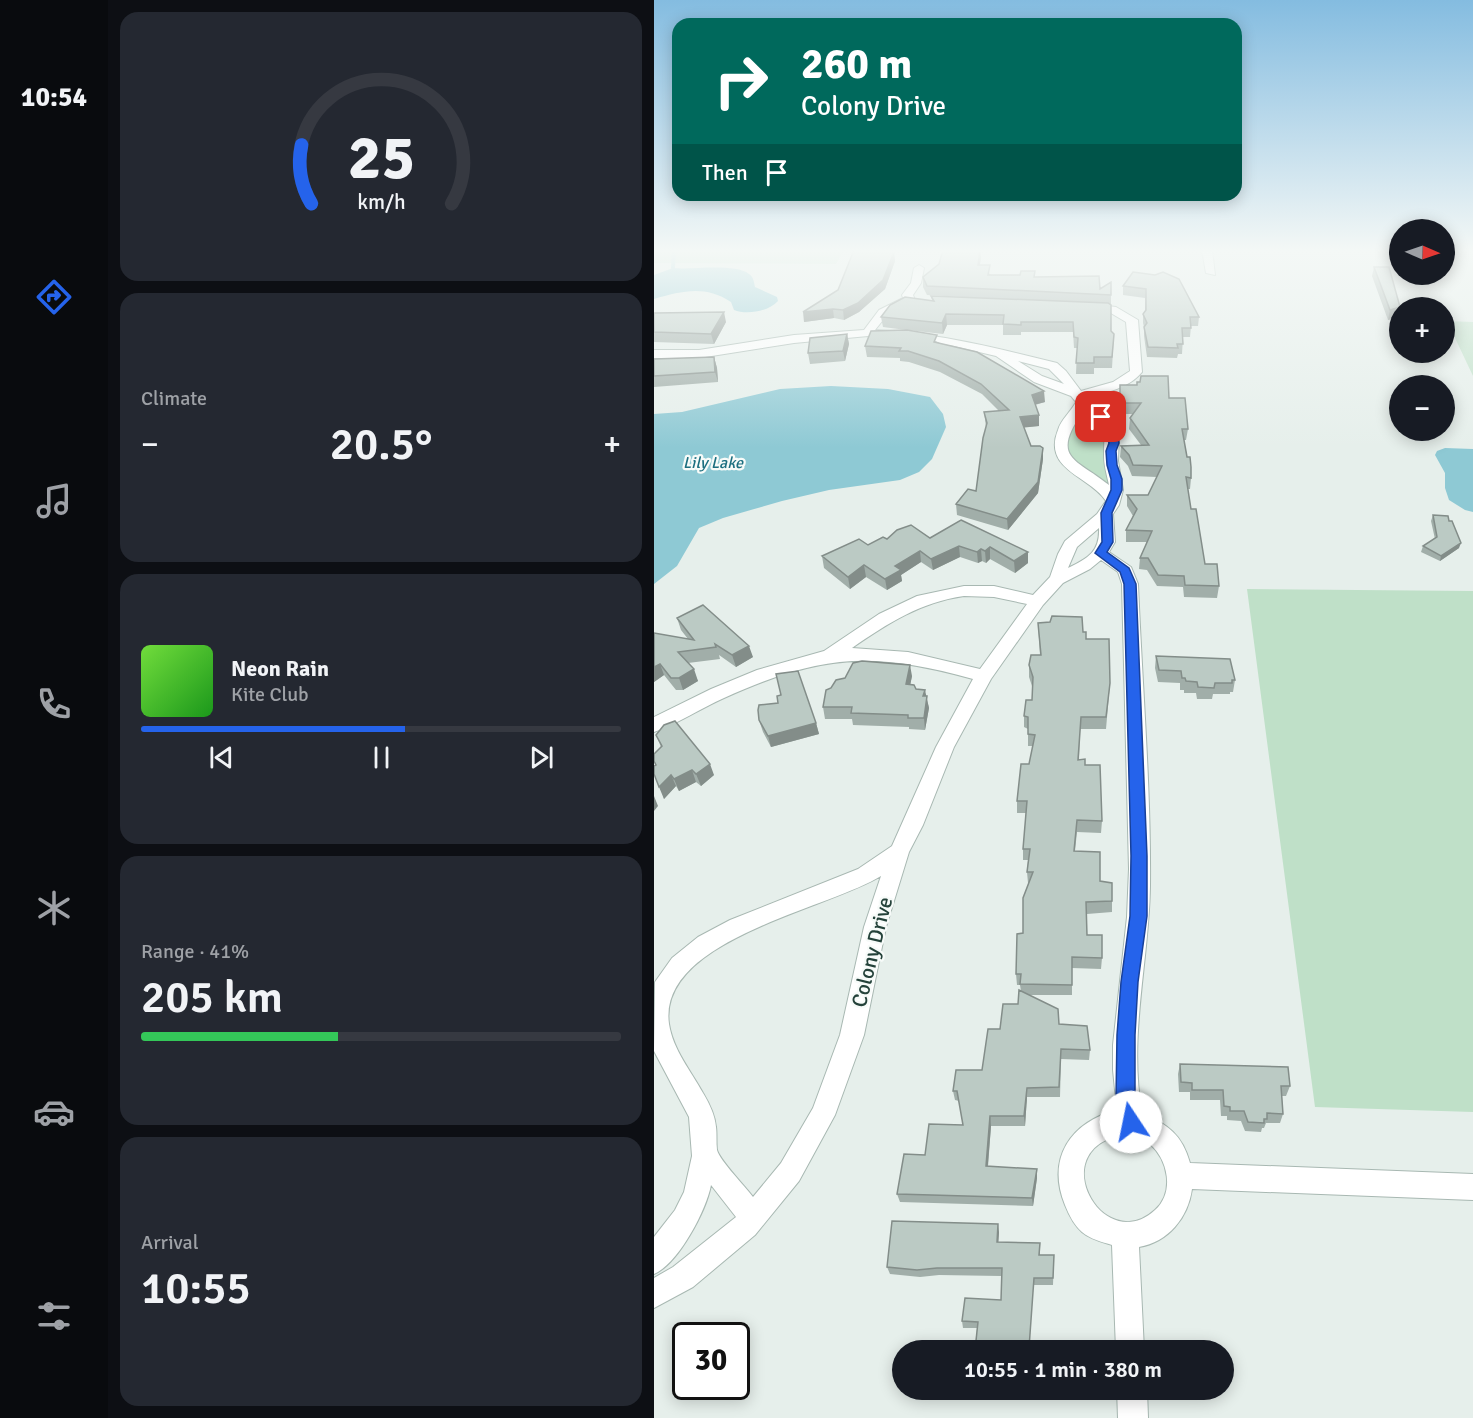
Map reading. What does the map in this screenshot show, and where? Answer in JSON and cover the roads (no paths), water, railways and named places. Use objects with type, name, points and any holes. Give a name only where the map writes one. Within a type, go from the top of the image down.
[{"type":"street","points":[[868,333],[871,323],[880,316]]},
{"type":"street","points":[[1079,397],[1118,385],[1136,372],[1134,327],[1128,316]]},
{"type":"street","points":[[654,354],[699,354],[794,339],[868,333],[942,340],[998,353],[1031,375],[1079,397],[1095,410],[1112,432],[1114,443],[1111,451],[1112,465],[1117,479],[1117,490],[1110,507],[1107,542],[1101,553],[1125,570],[1130,584],[1139,856],[1138,916],[1129,982],[1126,1035],[1125,1098],[1131,1122]]},
{"type":"street","points":[[1079,397],[1080,410],[1066,424],[1063,433],[1063,454],[1075,470],[1102,484],[1110,507]]},
{"type":"street","name":"Colony Drive","points":[[1057,579],[1061,564],[1072,542],[1110,507]]},
{"type":"street","name":"Colony Drive","points":[[654,1294],[683,1277],[746,1226],[790,1172],[823,1115],[852,1035],[875,927],[899,852],[913,825],[945,747],[984,676],[1038,601],[1057,579],[1085,566],[1101,553]]},
{"type":"street","points":[[830,656],[893,614],[926,597],[960,590],[990,591],[1038,601]]},
{"type":"street","points":[[654,725],[712,697],[778,670],[830,656],[884,655],[917,659],[984,676]]},
{"type":"street","points":[[654,1260],[684,1219],[696,1196],[705,1156],[702,1118],[671,1059],[657,1021],[660,996],[671,973],[687,955],[715,937],[866,875],[899,852]]},
{"type":"street","points":[[1114,1122],[1131,1122],[1146,1126],[1170,1145],[1178,1160],[1181,1176],[1180,1194],[1174,1211],[1162,1224],[1147,1233],[1125,1236],[1111,1234],[1094,1224],[1081,1210],[1073,1192],[1071,1173],[1075,1155],[1084,1140],[1097,1128],[1114,1122]]},
{"type":"street","points":[[705,1156],[753,1218]]},
{"type":"street","points":[[1181,1176],[1473,1187]]},
{"type":"street","points":[[1125,1236],[1130,1340]]},
{"type":"street","points":[[1132,1400],[1133,1418]]},
{"type":"water","name":"Lily Lake","points":[[831,386],[888,389],[930,397],[943,414],[946,427],[932,459],[919,472],[900,480],[829,490],[782,501],[723,518],[699,528],[677,566],[654,584],[654,414],[682,412],[780,389]]},
{"type":"water","points":[[1445,448],[1473,449],[1473,512],[1449,500],[1445,488],[1445,473],[1435,455],[1437,451]]}]
